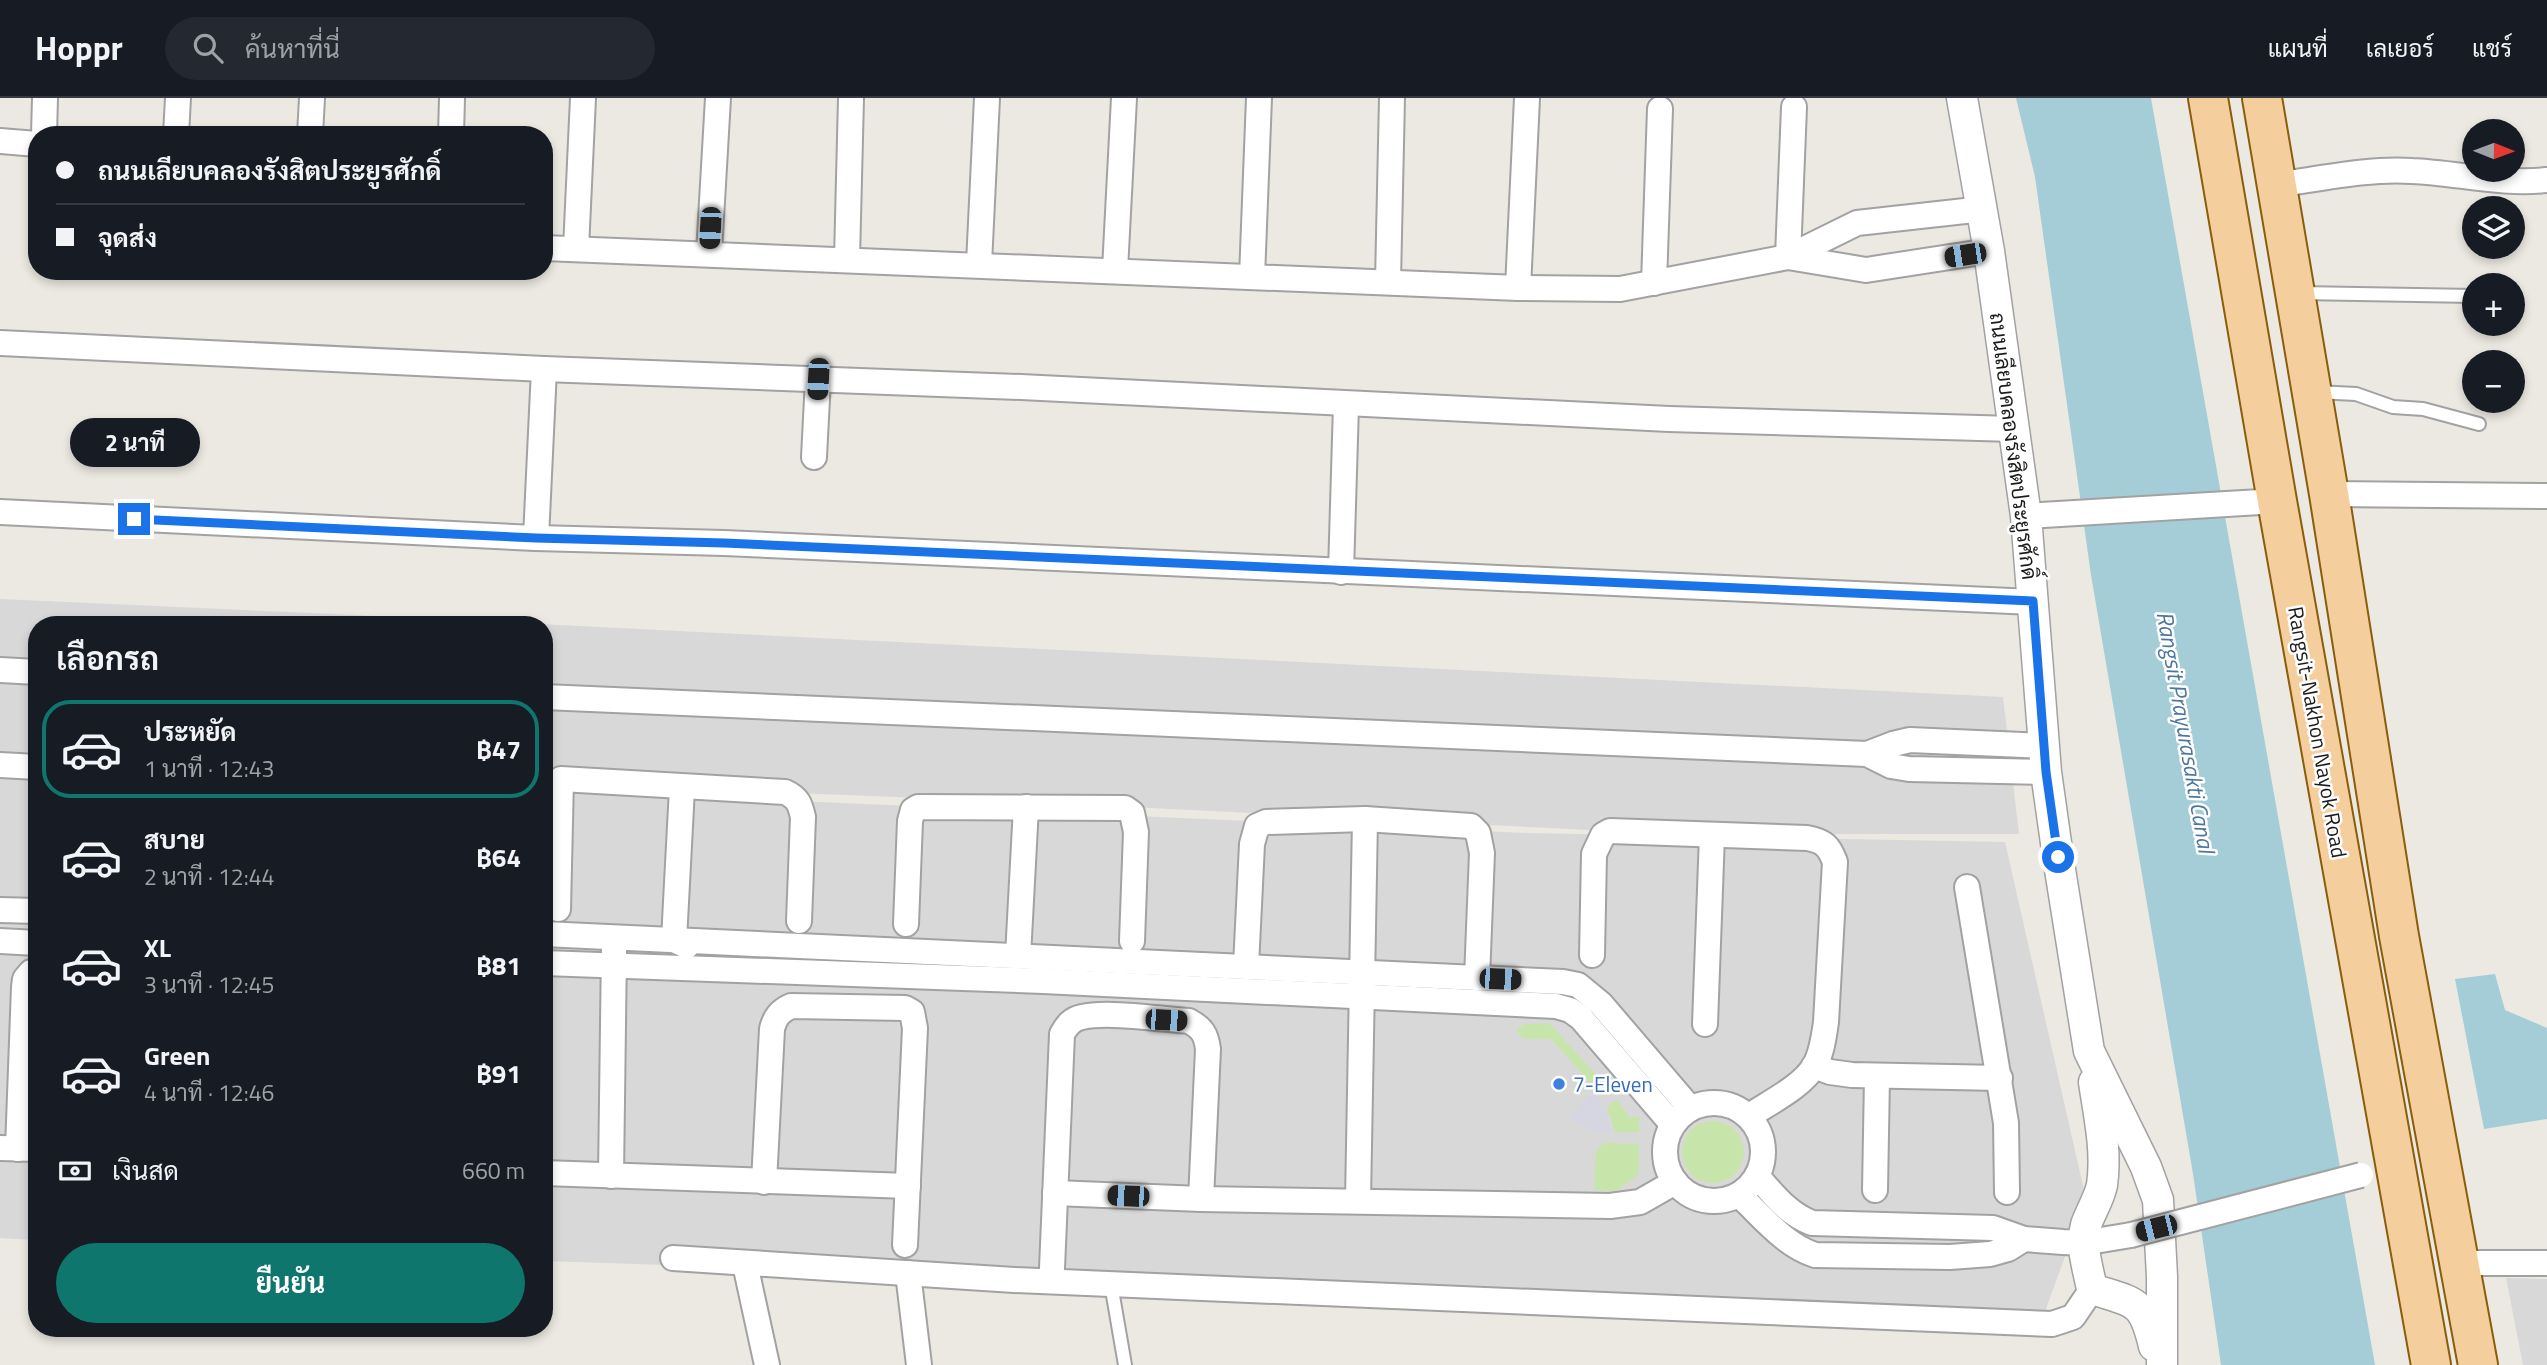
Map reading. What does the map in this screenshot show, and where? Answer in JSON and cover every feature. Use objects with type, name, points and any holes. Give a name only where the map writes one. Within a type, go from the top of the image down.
[{"type":"main road","name":"Rangsit-Nakhon Nayok Road","points":[[2208,98],[2277,501],[2378,1171],[2431,1365]]},
{"type":"main road","points":[[2263,98],[2399,936],[2477,1365]]},
{"type":"street","points":[[44,126],[45,98]]},
{"type":"street","points":[[176,126],[178,98]]},
{"type":"street","points":[[310,126],[312,98]]},
{"type":"street","points":[[451,126],[452,98]]},
{"type":"street","points":[[576,249],[583,98]]},
{"type":"street","points":[[709,253],[718,98]]},
{"type":"street","points":[[847,259],[852,98]]},
{"type":"street","points":[[979,264],[987,98]]},
{"type":"street","points":[[1115,270],[1124,98]]},
{"type":"street","points":[[1252,277],[1259,98]]},
{"type":"street","points":[[1388,281],[1392,98]]},
{"type":"street","points":[[1518,288],[1527,98]]},
{"type":"street","name":"ถนนเลียบคลองรังสิตประยูรศักดิ์","points":[[1962,98],[1983,209],[2014,429],[2039,516],[2033,601],[2045,759],[2089,1051],[2146,1167],[2158,1200],[2162,1277],[2160,1365]]},
{"type":"street","points":[[1788,257],[1794,107]]},
{"type":"street","points":[[1654,283],[1660,109]]},
{"type":"street","points":[[0,141],[28,143]]},
{"type":"street","points":[[2276,185],[2408,170],[2521,183],[2547,180]]},
{"type":"street","points":[[553,248],[1518,288],[1619,289],[1788,257],[1857,223],[1983,209]]},
{"type":"street","points":[[1788,257],[1866,270],[1989,251]]},
{"type":"street","points":[[0,343],[544,369],[1021,387],[1683,420],[2014,429]]},
{"type":"street","points":[[536,538],[544,369]]},
{"type":"street","points":[[814,457],[818,379]]},
{"type":"street","points":[[1341,572],[1346,405]]},
{"type":"street","points":[[2329,494],[2547,496]]},
{"type":"street","points":[[2039,516],[2277,501]]},
{"type":"street","points":[[0,512],[536,538],[738,544],[2033,601]]},
{"type":"street","points":[[0,670],[28,672]]},
{"type":"street","points":[[553,696],[1867,754],[1910,740],[2045,759]]},
{"type":"street","points":[[0,765],[28,767]]},
{"type":"street","points":[[558,909],[553,779],[785,792],[794,796],[800,803],[803,817],[799,921]]},
{"type":"street","points":[[674,940],[682,788]]},
{"type":"street","points":[[906,924],[910,821],[913,810],[918,807],[1125,808],[1132,813],[1136,832],[1132,941]]},
{"type":"street","points":[[1018,956],[1026,807]]},
{"type":"street","points":[[1247,966],[1251,844],[1257,826],[1266,822],[1365,819],[1471,826],[1478,833],[1482,853],[1477,978]]},
{"type":"street","points":[[1358,1200],[1365,819]]},
{"type":"street","points":[[1592,956],[1594,854],[1603,835],[1610,831],[1807,838],[1821,841],[1830,848],[1835,862],[1826,1022],[1822,1046],[1814,1066],[1802,1080],[1749,1116]]},
{"type":"street","points":[[1705,1024],[1712,835]]},
{"type":"street","points":[[1967,887],[2006,1123],[2007,1192]]},
{"type":"street","points":[[0,909],[28,911]]},
{"type":"street","points":[[553,934],[1362,971],[1578,985],[1601,1004],[1681,1116]]},
{"type":"street","points":[[611,1176],[614,937]]},
{"type":"street","points":[[674,940],[736,970]]},
{"type":"street","points":[[0,941],[28,943]]},
{"type":"street","points":[[553,963],[1043,981],[1538,1004],[1570,1010],[1681,1116]]},
{"type":"street","points":[[18,1149],[24,986],[28,976]]},
{"type":"street","points":[[764,1182],[772,1029],[782,1010],[791,1006],[905,1008],[912,1012],[914,1018],[905,1245]]},
{"type":"street","points":[[1052,1268],[1062,1034],[1068,1023],[1081,1017],[1098,1015],[1189,1021],[1201,1027],[1207,1038],[1208,1049],[1201,1199]]},
{"type":"street","points":[[673,1258],[1111,1284],[2052,1324],[2073,1317],[2092,1289],[2083,1243],[2085,1228],[2101,1187],[2104,1166],[2102,1134],[2089,1051]]},
{"type":"street","points":[[1814,1066],[1830,1072],[1877,1077],[2000,1078]]},
{"type":"street","points":[[1875,1190],[1877,1077]]},
{"type":"street","points":[[1714,1101],[1739,1108],[1749,1116],[1758,1129],[1763,1145],[1762,1161],[1757,1176],[1749,1187],[1739,1195],[1722,1201],[1704,1201],[1688,1194],[1675,1182],[1665,1164],[1665,1143],[1681,1116],[1702,1103],[1714,1101]]},
{"type":"street","points":[[1757,1176],[1785,1207],[1799,1218],[1812,1223],[1993,1228],[2024,1239],[2083,1243],[2131,1235],[2378,1171]]},
{"type":"street","points":[[553,1173],[908,1186]]},
{"type":"street","points":[[1055,1193],[1201,1199],[1610,1206],[1640,1202],[1675,1182]]},
{"type":"street","points":[[1739,1195],[1790,1243],[1801,1251],[1815,1255],[1950,1257],[1990,1254],[2024,1239]]},
{"type":"street","points":[[2458,1263],[2547,1263]]},
{"type":"street","points":[[746,1264],[767,1365]]},
{"type":"street","points":[[908,1273],[919,1365]]},
{"type":"street","points":[[2092,1289],[2127,1300],[2141,1309],[2148,1322],[2160,1365]]},
{"type":"lane","points":[[2296,293],[2462,296]]},
{"type":"lane","points":[[2312,391],[2356,394],[2393,407],[2423,409],[2479,425]]},
{"type":"lane","points":[[1111,1284],[1125,1365]]},
{"type":"shaded area","points":[[0,599],[376,616],[28,616],[28,763],[0,761]]},
{"type":"shaded area","points":[[553,625],[2003,697],[2019,834],[1671,834],[1072,804],[553,783]]},
{"type":"shaded area","points":[[0,766],[28,767],[28,1240],[0,1238]]},
{"type":"shaded area","points":[[553,790],[1526,833],[2005,842],[2086,1199],[2039,1328],[874,1272],[553,1261]]},
{"type":"shaded area","points":[[1594,1092],[1606,1112],[1612,1133],[1592,1131],[1568,1118]]},
{"type":"shaded area","points":[[2506,1278],[2547,1279],[2547,1365],[2523,1365]]},
{"type":"green space","points":[[1549,1023],[1609,1089],[1608,1095],[1601,1095],[1551,1039],[1523,1039],[1516,1030],[1524,1024]]},
{"type":"green space","points":[[1617,1099],[1629,1117],[1639,1117],[1639,1132],[1615,1132],[1607,1108]]},
{"type":"green space","points":[[1707,1121],[1719,1121],[1735,1130],[1742,1140],[1742,1164],[1735,1174],[1719,1183],[1707,1183],[1696,1178],[1687,1169],[1682,1158],[1682,1146],[1687,1135],[1696,1126]]},
{"type":"green space","points":[[1603,1143],[1639,1144],[1639,1174],[1616,1191],[1594,1190],[1596,1152]]},
{"type":"water","name":"Rangsit Prayurasakti Canal","points":[[2016,98],[2151,98],[2375,1365],[2221,1365],[2193,1174],[2091,575],[2035,177]]},
{"type":"water","points":[[2495,974],[2505,1010],[2547,1028],[2547,1119],[2484,1129],[2455,979]]},
{"type":"place","name":"7-Eleven","points":[[1559,1084]]},
{"type":"route","points":[[134,519],[2033,601],[2046,772],[2058,857]]}]
